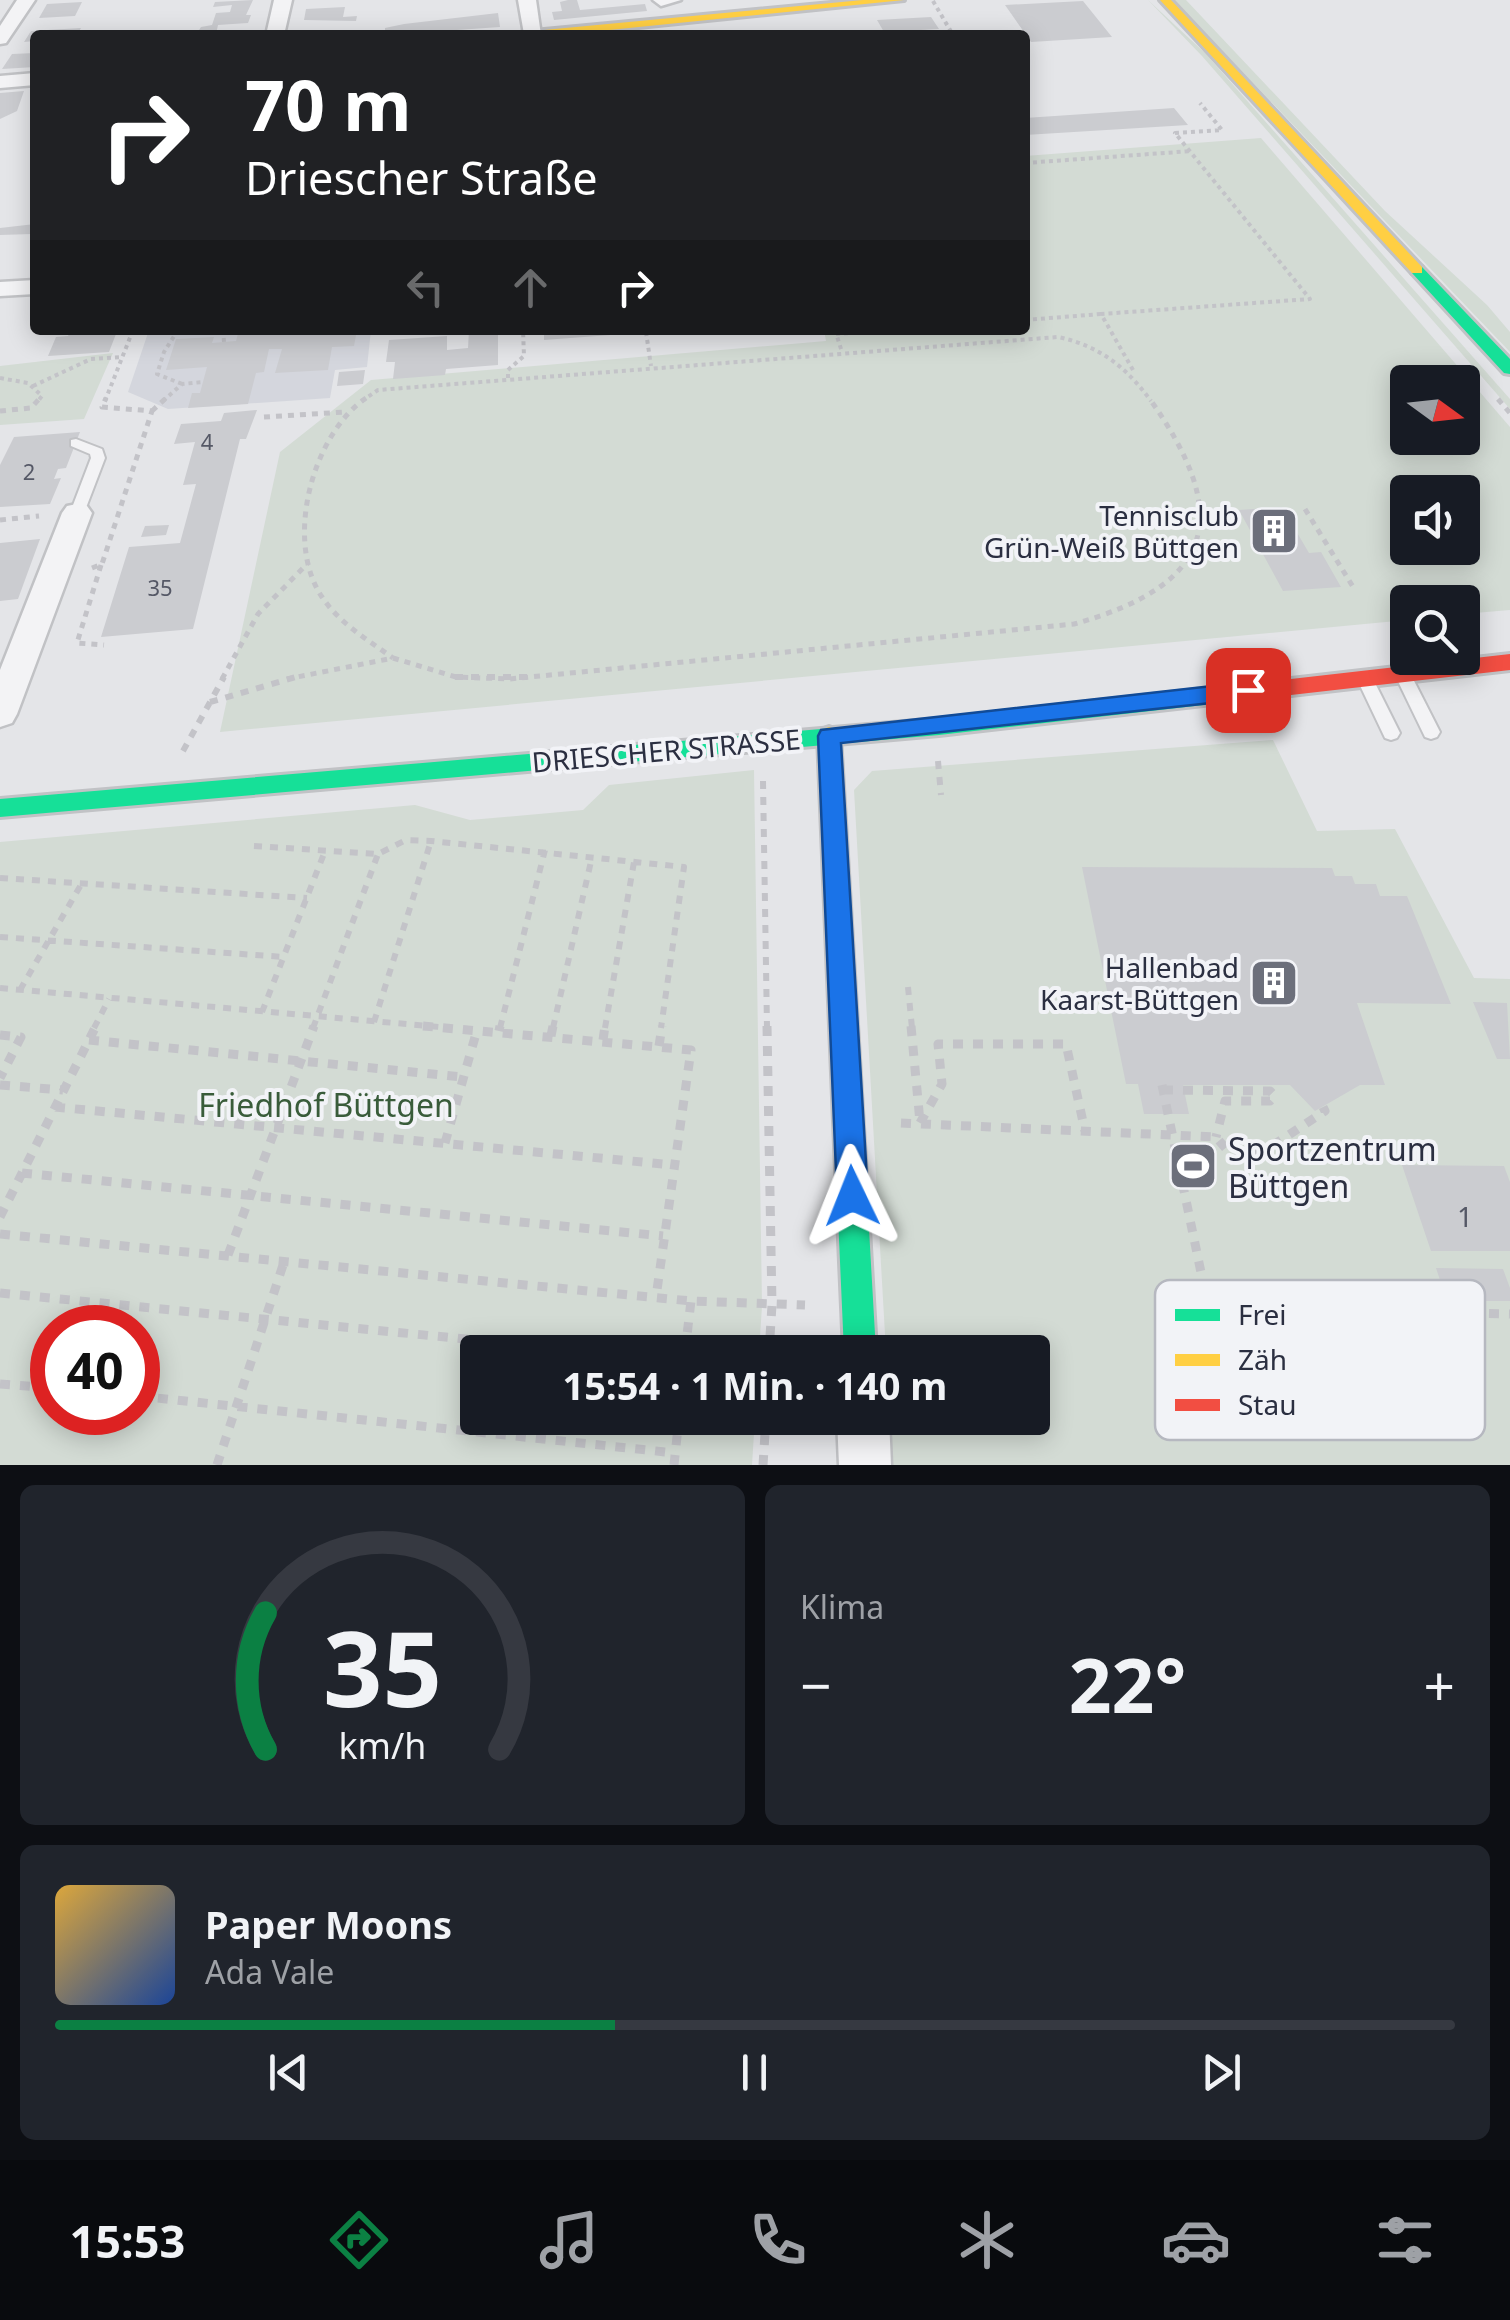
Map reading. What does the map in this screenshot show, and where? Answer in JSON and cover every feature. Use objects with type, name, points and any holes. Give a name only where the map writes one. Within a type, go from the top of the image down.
[{"type":"street","points":[[0,39],[26,0]]},
{"type":"street","points":[[275,30],[283,0]]},
{"type":"street","points":[[527,0],[537,30]]},
{"type":"street","points":[[661,1],[672,0]]},
{"type":"street","points":[[569,30],[739,8],[899,0]]},
{"type":"street","points":[[1164,0],[1510,369]]},
{"type":"street","points":[[0,82],[30,79]]},
{"type":"street","points":[[0,289],[30,287]]},
{"type":"street","points":[[0,714],[77,513]]},
{"type":"street","name":"DRIESCHER STRASSE","points":[[1480,665],[1510,662]]},
{"type":"street","name":"DRIESCHER STRASSE","points":[[0,808],[829,736],[1390,674]]},
{"type":"street","points":[[829,736],[859,1335]]},
{"type":"street","points":[[864,1435],[865,1465]]},
{"type":"lane","points":[[76,443],[89,446],[98,458],[77,513]]},
{"type":"lane","points":[[1403,675],[1432,732]]},
{"type":"lane","points":[[1364,677],[1391,733]]},
{"type":"path","points":[[932,0],[950,30]]},
{"type":"path","points":[[1030,320],[1310,299],[1175,133],[1222,130],[1200,103]]},
{"type":"path","points":[[1030,163],[1193,151]]},
{"type":"path","points":[[1101,314],[1144,388],[1194,475],[1202,518],[1188,555],[1174,573],[1138,601],[1106,616],[1055,627],[509,678],[456,677],[393,658],[330,608],[315,585],[309,562],[312,485],[328,442],[347,412],[362,398],[389,388],[1058,337],[1085,342],[1111,354],[1144,388]]},
{"type":"path","points":[[175,335],[164,352],[158,374],[182,384],[203,382]]},
{"type":"path","points":[[223,335],[224,342]]},
{"type":"path","points":[[508,378],[508,370],[524,356],[523,335]]},
{"type":"path","points":[[646,335],[651,366]]},
{"type":"path","points":[[837,335],[842,352]]},
{"type":"path","points":[[33,386],[91,359],[123,357]]},
{"type":"path","points":[[0,378],[33,386],[42,396],[36,406],[0,411]]},
{"type":"path","points":[[152,411],[182,384]]},
{"type":"path","points":[[264,417],[347,412]]},
{"type":"path","points":[[1305,509],[1355,590]]},
{"type":"path","points":[[170,792],[182,751],[258,614],[309,562]]},
{"type":"path","points":[[102,564],[77,643],[104,645]]},
{"type":"path","points":[[210,702],[312,672],[393,658]]},
{"type":"path","points":[[762,760],[771,1335]]},
{"type":"path","points":[[254,846],[378,854],[406,840],[431,841],[684,867],[659,1046]]},
{"type":"path","points":[[374,1022],[431,841]]},
{"type":"path","points":[[262,1013],[325,850]]},
{"type":"path","points":[[499,1032],[546,850]]},
{"type":"path","points":[[228,1255],[320,1018],[378,854]]},
{"type":"path","points":[[551,1036],[592,857]]},
{"type":"path","points":[[603,1040],[634,862]]},
{"type":"path","points":[[0,878],[307,898]]},
{"type":"path","points":[[20,990],[82,884]]},
{"type":"path","points":[[0,938],[284,958]]},
{"type":"path","points":[[908,987],[920,1123]]},
{"type":"path","points":[[0,988],[691,1050],[656,1297]]},
{"type":"path","points":[[0,1218],[109,998]]},
{"type":"path","points":[[444,1142],[478,1030]]},
{"type":"path","points":[[0,1035],[21,1037],[0,1082],[63,1090]]},
{"type":"path","points":[[89,1040],[463,1077]]},
{"type":"path","points":[[920,1123],[942,1084],[938,1044],[1066,1044],[1085,1132]]},
{"type":"path","points":[[1203,1280],[1162,1087],[1270,1091],[1275,1096],[1270,1101],[1225,1101],[1216,1137]]},
{"type":"path","points":[[920,1123],[1216,1137],[1226,1150],[1263,1152],[1325,1111],[1323,1107]]},
{"type":"path","points":[[55,1108],[674,1165]]},
{"type":"path","points":[[22,1173],[663,1236]]},
{"type":"path","points":[[0,1234],[762,1306]]},
{"type":"path","points":[[217,1465],[285,1259]]},
{"type":"path","points":[[0,1292],[460,1338]]},
{"type":"path","points":[[687,1335],[690,1301]]},
{"type":"path","points":[[1485,1313],[1510,1314]]},
{"type":"path","points":[[0,1384],[30,1386]]},
{"type":"path","points":[[160,1398],[674,1459]]},
{"type":"path","points":[[763,1465],[765,1435]]},
{"type":"shaded area","points":[[147,335],[370,335],[367,367],[335,370],[330,398],[168,409],[128,392]]},
{"type":"green space","points":[[1148,0],[1205,53],[1510,399],[1510,409],[1480,375],[1480,365],[1472,365],[1202,56]]},
{"type":"green space","points":[[1174,0],[1186,0],[1385,211],[1487,305],[1510,332],[1510,352]]},
{"type":"green space","points":[[1261,138],[1457,365],[1390,365],[1390,455],[1480,455],[1480,392],[1510,427],[1510,610],[1480,613],[1480,585],[1390,585],[1390,622],[220,732],[280,452],[371,380],[826,341],[825,335],[1030,335],[1030,156]]},
{"type":"green space","points":[[113,353],[84,419],[0,425],[0,366]]},
{"type":"green space","name":"Sportzentrum Büttgen","points":[[1273,740],[1317,831],[1395,829],[1474,978],[1510,979],[1510,1465],[892,1465],[891,1435],[1050,1435],[1050,1335],[885,1335],[854,790],[872,771]]},
{"type":"green space","name":"Friedhof Büttgen","points":[[754,770],[760,1335],[460,1335],[460,1435],[754,1435],[752,1465],[0,1465],[0,842],[415,805],[470,820],[583,810],[609,785]]},
{"type":"building","points":[[253,0],[246,15],[251,15],[248,23],[199,30],[212,25],[216,13],[230,12],[232,5],[213,7],[215,2]]},
{"type":"building","points":[[577,0],[580,10],[645,4],[647,11],[554,20],[552,12],[562,11],[560,2]]},
{"type":"building","points":[[1083,1],[1112,37],[1031,42],[1030,30],[1023,30],[1005,5]]},
{"type":"building","points":[[82,2],[75,16],[39,18],[47,4]]},
{"type":"building","points":[[345,7],[343,17],[357,16],[356,21],[304,20],[306,9]]},
{"type":"building","points":[[498,13],[500,27],[385,30],[404,24]]},
{"type":"building","points":[[931,17],[939,29],[883,30],[877,20]]},
{"type":"building","points":[[30,53],[30,67],[2,69],[12,54]]},
{"type":"building","points":[[24,91],[17,111],[0,119],[0,93]]},
{"type":"building","points":[[1174,108],[1188,125],[1030,135],[1030,118]]},
{"type":"building","points":[[30,225],[30,234],[0,235],[0,228]]},
{"type":"building","points":[[116,335],[109,352],[48,356],[56,337]]},
{"type":"building","points":[[238,335],[356,335],[354,346],[332,347],[328,370],[275,373],[282,349],[269,349],[264,372],[256,373],[248,404],[188,408],[192,393],[200,393],[207,367],[166,370],[176,339],[214,337],[212,343],[236,341]]},
{"type":"building","points":[[469,335],[498,335],[498,365],[393,379],[395,362],[386,362],[389,340],[447,336],[447,350],[468,348]]},
{"type":"building","points":[[544,335],[610,335],[544,340]]},
{"type":"building","points":[[365,370],[363,384],[337,386],[339,372]]},
{"type":"building","points":[[257,410],[246,439],[240,439],[193,629],[101,637],[129,547],[180,543],[196,484],[183,485],[195,442],[174,444],[181,424],[221,421],[224,413]]},
{"type":"building","points":[[80,432],[66,468],[58,469],[54,479],[61,478],[50,504],[0,507],[0,465],[14,437]]},
{"type":"building","name":"Tennisclub Grün-Weiß Büttgen","points":[[1282,507],[1309,553],[1321,552],[1341,587],[1283,591],[1239,510]]},
{"type":"building","points":[[169,525],[166,535],[141,537],[145,526]]},
{"type":"building","points":[[40,539],[18,599],[0,601],[0,543]]},
{"type":"building","name":"Hallenbad Kaarst-Büttgen","points":[[1082,867],[1332,868],[1335,876],[1352,876],[1355,884],[1376,884],[1380,896],[1407,896],[1451,1004],[1357,1003],[1385,1085],[1360,1085],[1315,1111],[1290,1085],[1183,1085],[1189,1114],[1144,1114],[1138,1084],[1126,1084]]},
{"type":"building","points":[[1473,1002],[1507,1003],[1510,1059],[1497,1059]]},
{"type":"building","points":[[1402,1165],[1504,1166],[1510,1182],[1510,1251],[1431,1251]]},
{"type":"building","points":[[1436,1268],[1503,1269],[1510,1301],[1485,1301],[1485,1280],[1440,1280]]},
{"type":"traffic: fast","points":[[1417,270],[1510,369]]},
{"type":"traffic: fast","points":[[0,808],[939,727],[1291,687]]},
{"type":"traffic: fast","points":[[852,1194],[859,1335]]},
{"type":"traffic: slow","points":[[577,30],[899,0]]},
{"type":"traffic: slow","points":[[1165,0],[1417,270]]},
{"type":"traffic: slow","points":[[829,736],[852,1194]]},
{"type":"traffic: jam","points":[[1291,687],[1510,662]]},
{"type":"place","name":"Tennisclub Grün-Weiß Büttgen","points":[[1274,531]]},
{"type":"place","name":"Hallenbad Kaarst-Büttgen","points":[[1274,983]]},
{"type":"place","name":"Sportzentrum Büttgen","points":[[1193,1166]]},
{"type":"route","points":[[852,1196],[829,736],[1248,690]]}]
